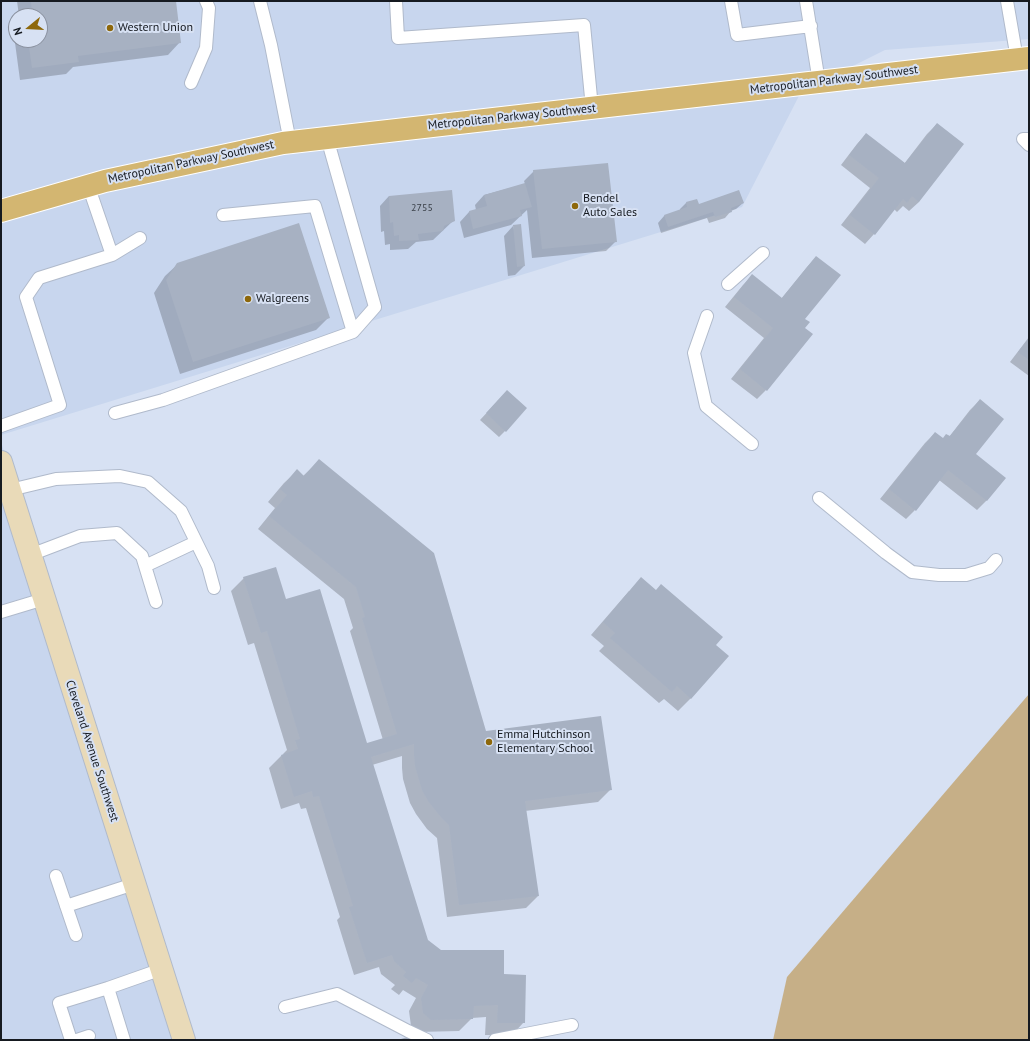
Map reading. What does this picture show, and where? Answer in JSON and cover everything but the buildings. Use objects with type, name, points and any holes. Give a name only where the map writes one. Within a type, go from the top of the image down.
[{"type":"main road","name":"Metropolitan Parkway Southwest","points":[[1,211],[113,179],[290,142],[1023,59]]},
{"type":"main road","name":"Cleveland Avenue Southwest","points":[[1,462],[184,1040]]},
{"type":"lane","points":[[191,83],[206,48],[209,8],[206,1]]},
{"type":"lane","points":[[260,1],[271,45],[290,142]]},
{"type":"lane","points":[[396,1],[398,38],[584,25],[592,108]]},
{"type":"lane","points":[[731,1],[737,35],[811,26]]},
{"type":"lane","points":[[806,1],[819,82]]},
{"type":"lane","points":[[1007,1],[1023,59]]},
{"type":"lane","points":[[115,413],[163,400],[353,332],[375,307],[327,138]]},
{"type":"lane","points":[[1029,139],[1023,139],[1029,145]]},
{"type":"lane","points":[[88,186],[112,255]]},
{"type":"lane","points":[[223,215],[315,206],[353,332]]},
{"type":"lane","points":[[1,426],[60,405],[26,297],[39,278],[112,255],[140,238]]},
{"type":"lane","points":[[728,284],[763,253]]},
{"type":"lane","points":[[707,316],[694,353],[706,406],[752,444]]},
{"type":"lane","points":[[10,490],[56,479],[120,476],[148,482],[181,511],[208,566],[214,588]]},
{"type":"lane","points":[[819,498],[886,553],[912,572],[939,576],[966,575],[989,568],[996,560]]},
{"type":"lane","points":[[30,555],[80,536],[117,533],[142,556],[156,602]]},
{"type":"lane","points":[[145,566],[196,542]]},
{"type":"lane","points":[[1,612],[44,599]]},
{"type":"lane","points":[[56,876],[76,935]]},
{"type":"lane","points":[[66,906],[134,884]]},
{"type":"lane","points":[[71,1040],[59,1003],[162,969]]},
{"type":"lane","points":[[108,988],[116,1027],[124,1040]]},
{"type":"lane","points":[[286,1007],[337,994],[428,1040]]},
{"type":"lane","points":[[495,1040],[572,1025]]},
{"type":"lane","points":[[77,1040],[89,1036]]},
{"type":"shaded area","points":[[1,1],[1029,1],[1029,39],[885,50],[801,92],[742,207],[1,435]]},
{"type":"shaded area","points":[[1,441],[70,700],[194,1040],[1,1040]]},
{"type":"shaded area","points":[[1029,694],[1029,1040],[773,1040],[787,977]]},
{"type":"place","name":"Western Union","points":[[110,28]]},
{"type":"place","name":"Bendel Auto Sales","points":[[575,206]]},
{"type":"place","name":"Walgreens","points":[[248,299]]},
{"type":"place","name":"Emma Hutchinson Elementary School","points":[[489,742]]}]
